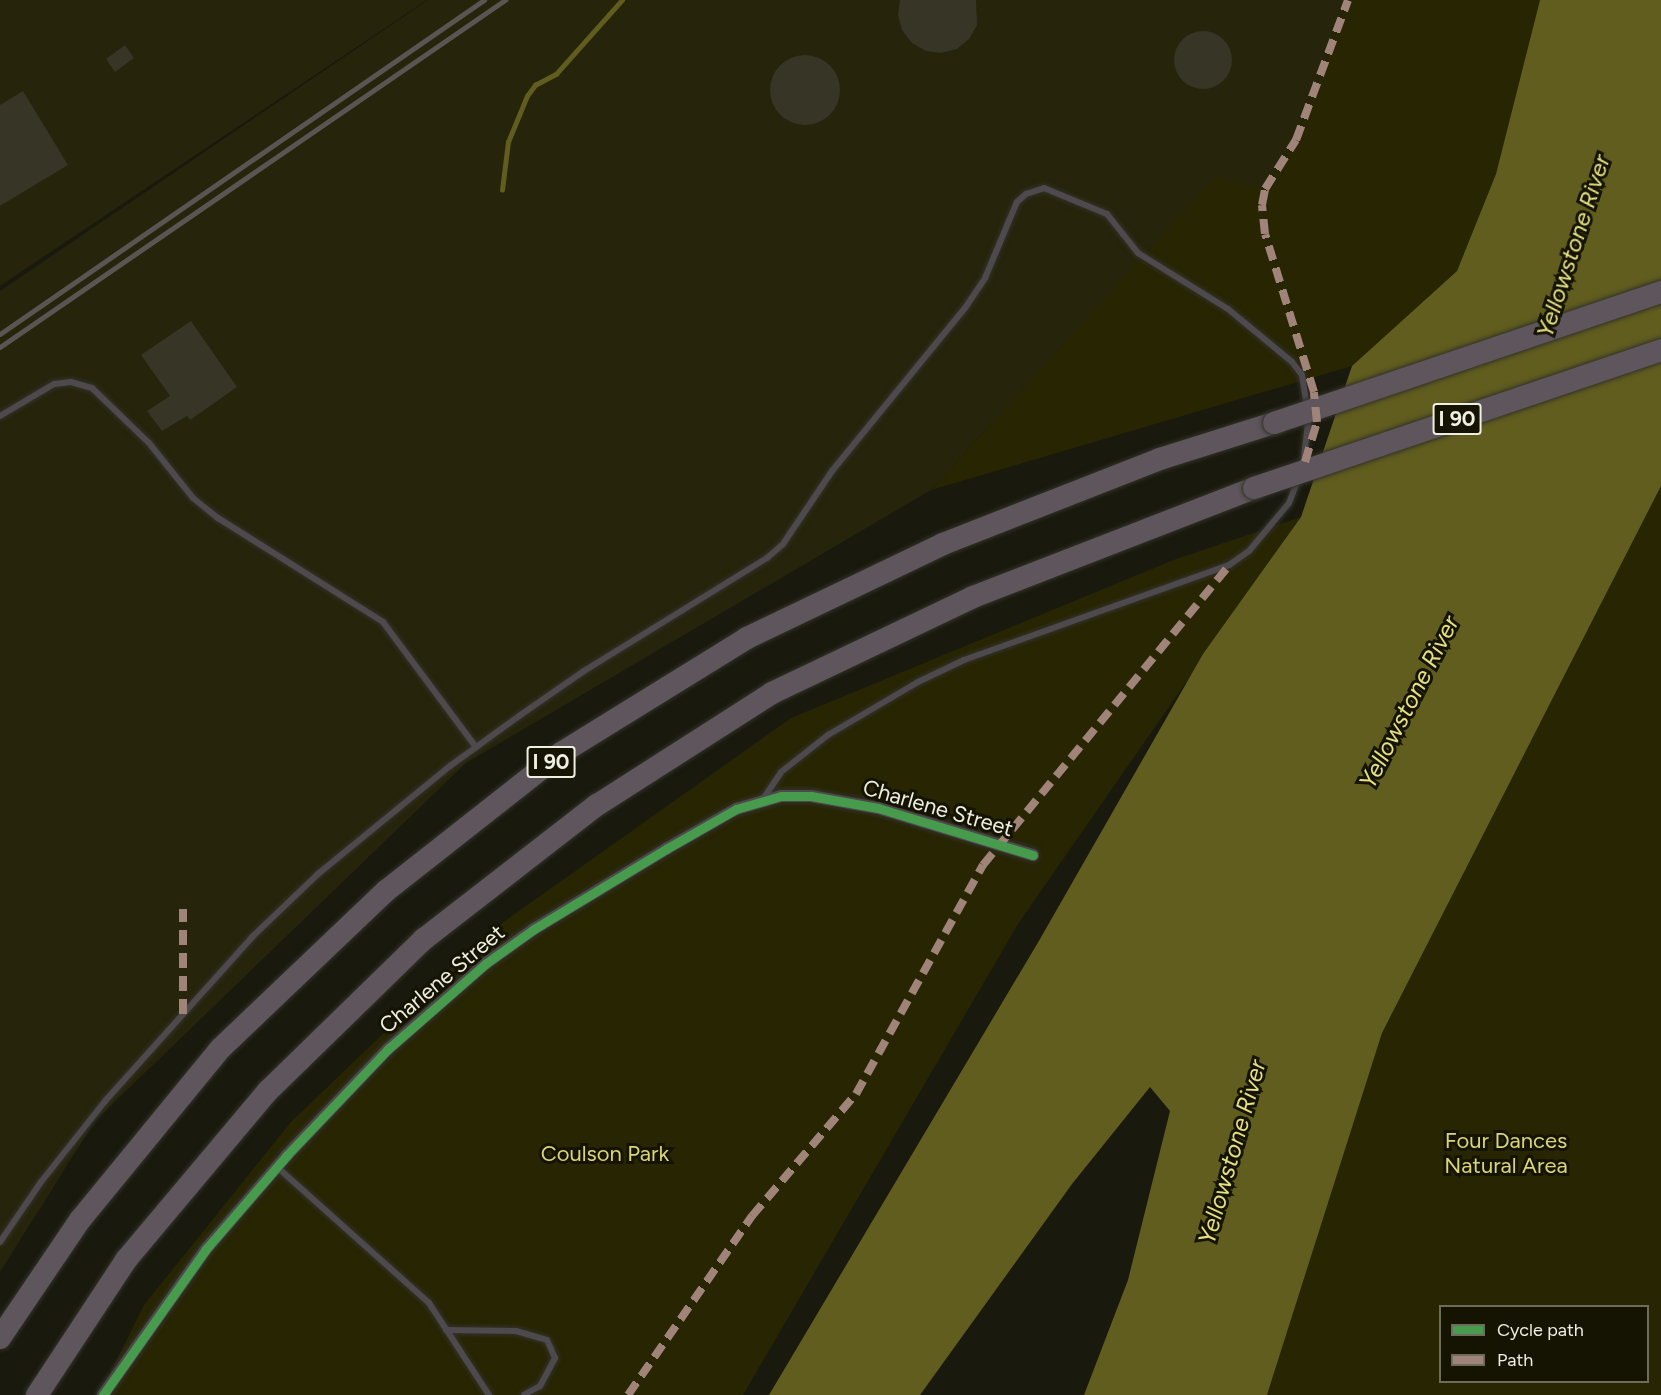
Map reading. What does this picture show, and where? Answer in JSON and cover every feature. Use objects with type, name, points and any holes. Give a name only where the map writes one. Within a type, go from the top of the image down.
[{"type":"highway","name":"I 90","points":[[0,1338],[80,1220],[221,1048],[387,890],[561,753],[747,638],[943,544],[1160,459],[1274,423],[1661,292]]},
{"type":"highway","name":"I 90","points":[[37,1395],[126,1260],[268,1091],[424,939],[597,805],[772,693],[973,597],[1254,488],[1661,350]]},
{"type":"street","name":"Charlene Street","points":[[103,1395],[206,1249],[277,1167],[388,1049],[485,964],[534,929],[666,849],[736,809],[780,796],[811,796],[878,808],[1033,855]]},
{"type":"lane","points":[[0,1242],[41,1182],[106,1100],[252,937],[393,810],[584,670],[767,558],[783,544],[832,471],[965,308],[985,278],[1017,202],[1026,194],[1044,188],[1107,214],[1138,253],[1228,309],[1292,362],[1302,375],[1310,428],[1305,462],[1289,503],[1249,551],[1228,565],[964,660],[918,682],[828,735],[781,772],[761,802]]},
{"type":"lane","points":[[0,416],[54,384],[71,382],[92,388],[149,443],[202,505],[254,544],[354,601],[383,622],[476,747]]},
{"type":"lane","points":[[277,1167],[429,1303],[489,1395]]},
{"type":"lane","points":[[446,1330],[516,1330],[547,1340],[555,1358],[540,1386],[524,1395]]},
{"type":"shaded area","points":[[0,0],[427,0],[0,286]]},
{"type":"shaded area","points":[[428,0],[1348,0],[1296,140],[1265,189],[1214,179],[931,490],[466,763],[95,1121],[0,1272],[0,291]]},
{"type":"green space","points":[[1348,0],[1540,0],[1496,174],[1457,271],[1352,366],[931,490],[1214,178],[1265,188],[1296,140]]},
{"type":"green space","name":"Four Dances Natural Area","points":[[1661,486],[1661,1395],[1267,1395],[1382,1033]]},
{"type":"green space","name":"Coulson Park","points":[[1301,517],[1018,924],[743,1395],[99,1395],[144,1305],[291,1122],[488,933],[791,718],[1176,559]]},
{"type":"water","name":"Yellowstone River","points":[[1540,0],[1661,0],[1661,486],[1382,1033],[1267,1395],[1084,1395],[1128,1280],[1170,1111],[1150,1087],[1072,1184],[920,1395],[769,1395],[1040,939],[1203,654],[1301,517],[1352,366],[1457,271],[1496,174]]},
{"type":"building","points":[[900,0],[976,0],[977,25],[969,39],[957,49],[941,53],[926,51],[912,43],[902,30],[898,15]]},
{"type":"building","points":[[1203,31],[1219,36],[1227,44],[1232,60],[1227,76],[1219,84],[1203,89],[1187,84],[1179,76],[1174,60],[1179,44],[1187,36]]},
{"type":"building","points":[[125,45],[134,58],[115,72],[106,59]]},
{"type":"building","points":[[805,55],[818,58],[830,65],[837,77],[840,90],[837,103],[830,115],[818,122],[805,125],[792,122],[780,115],[773,103],[770,90],[773,77],[780,65],[792,58]]},
{"type":"building","points":[[23,91],[68,165],[0,206],[0,105]]},
{"type":"building","points":[[191,321],[237,387],[190,420],[187,416],[162,431],[147,411],[170,396],[141,355]]},
{"type":"waterway","points":[[502,190],[508,142],[527,96],[535,85],[556,74],[622,0]]},
{"type":"railway","points":[[0,334],[484,0]]},
{"type":"railway","points":[[0,347],[505,0]]},
{"type":"marked path","points":[[1305,462],[1317,422],[1314,392],[1265,234],[1262,205],[1265,189],[1296,140],[1348,0]]},
{"type":"marked path","points":[[628,1395],[752,1216],[856,1094],[983,865],[1229,565]]},
{"type":"marked path","points":[[183,909],[183,1014]]},
{"type":"cycle path","points":[[103,1395],[206,1249],[287,1155],[388,1049],[485,964],[534,929],[666,849],[736,809],[781,796],[811,796],[878,808],[1033,855]]}]
